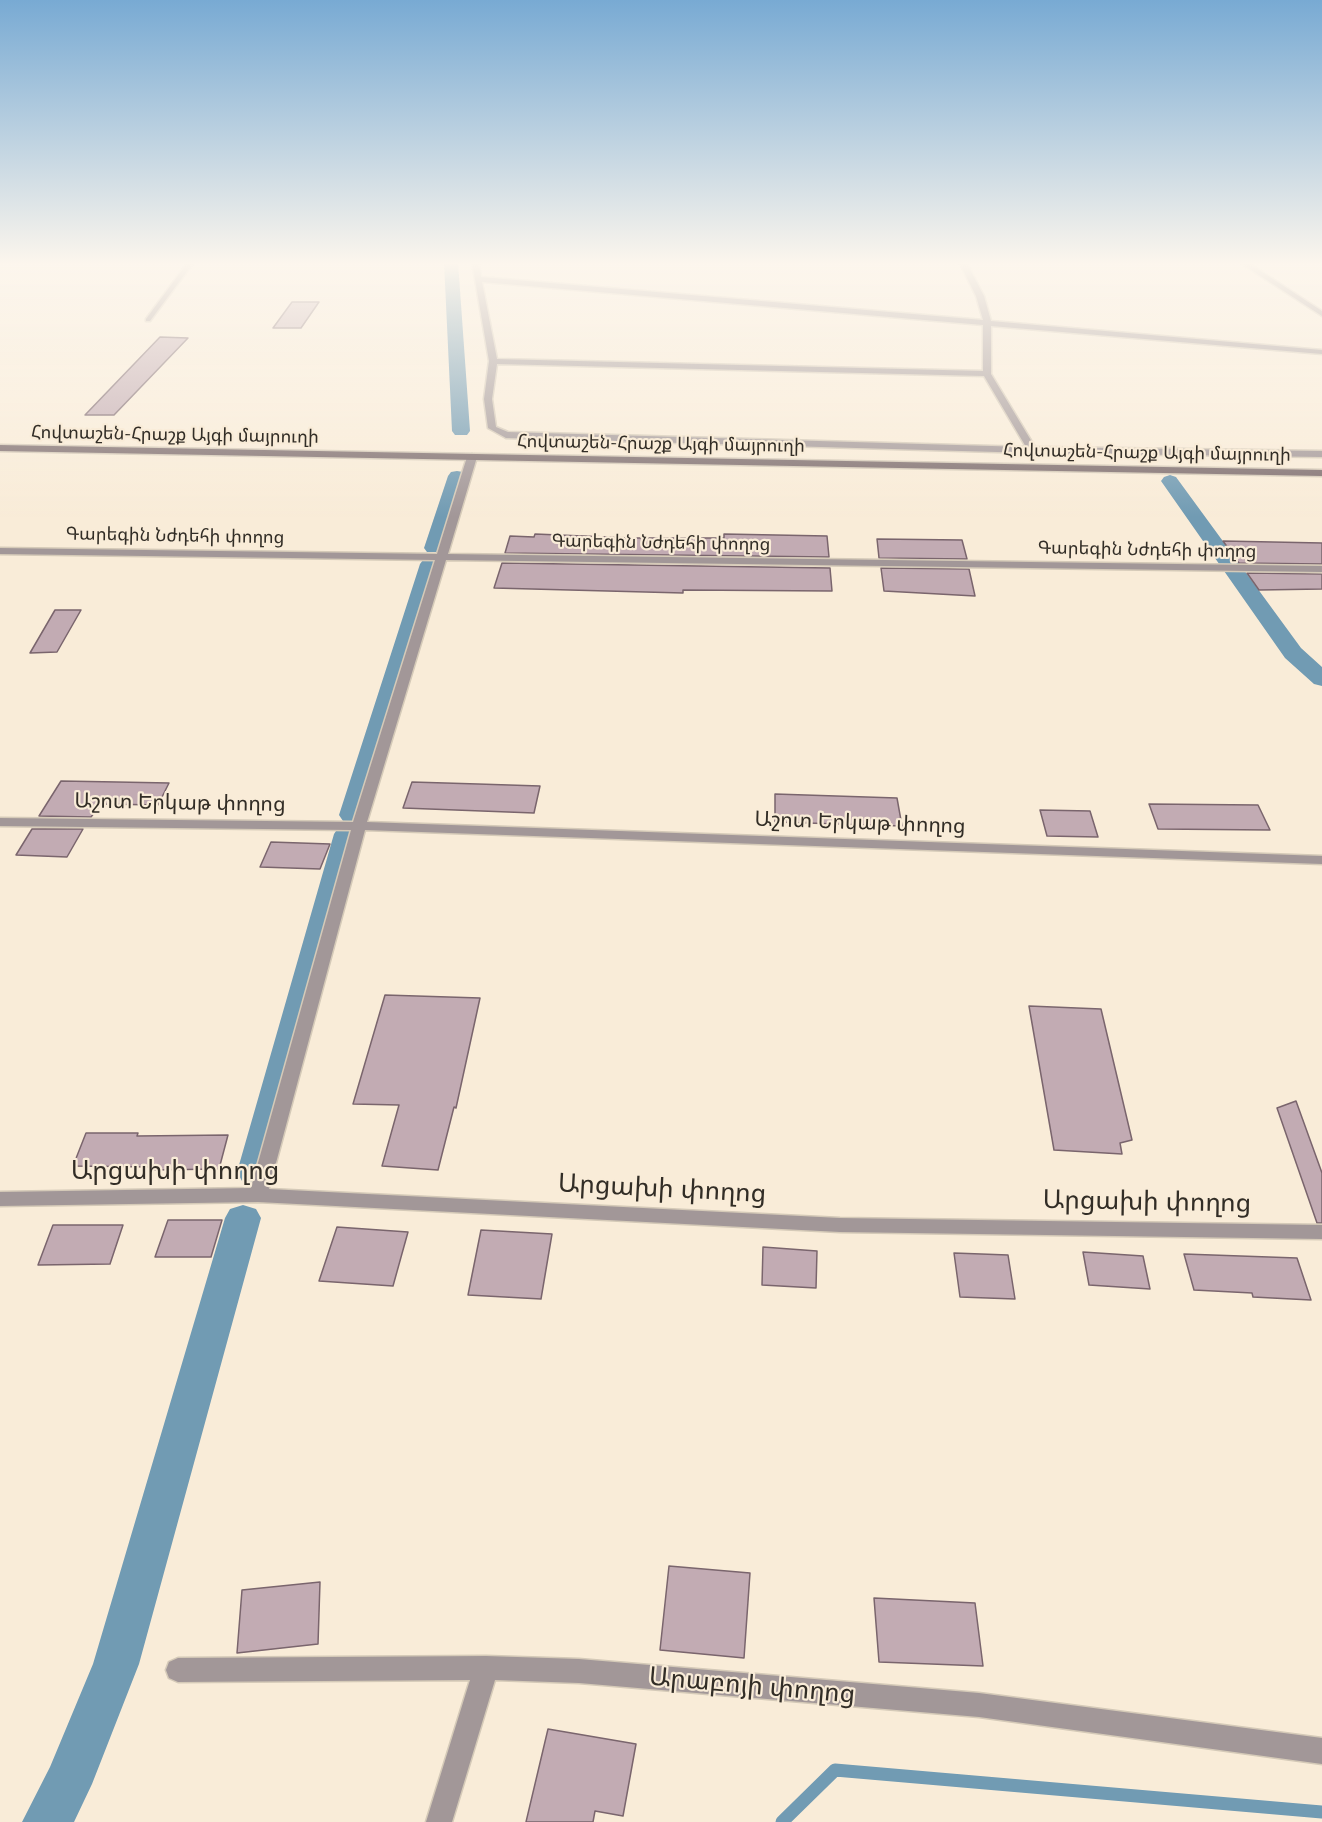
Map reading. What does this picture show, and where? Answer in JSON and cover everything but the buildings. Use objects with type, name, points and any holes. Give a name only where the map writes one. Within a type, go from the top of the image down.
[{"type":"street","points":[[490,347],[493,361],[489,399],[492,428],[514,437],[1032,450],[1322,454]]},
{"type":"street","points":[[987,347],[987,374],[1032,450]]},
{"type":"street","points":[[1266,347],[1322,352]]},
{"type":"street","points":[[493,361],[987,374]]},
{"type":"street","name":"Հովտաշեն-Հրաշք Այգի մայրուղի","points":[[0,448],[1322,473]]},
{"type":"street","points":[[258,1195],[359,826],[472,458]]},
{"type":"street","name":"Գարեգին Նժդեհի փողոց","points":[[0,551],[444,555],[1322,569]]},
{"type":"street","name":"Աշոտ Երկաթ փողոց","points":[[0,822],[359,826],[1322,860]]},
{"type":"street","name":"Արցախի փողոց","points":[[0,1199],[258,1195],[840,1226],[1322,1232]]},
{"type":"street","points":[[439,1822],[486,1668]]},
{"type":"street","name":"Արաբոյի փողոց","points":[[178,1670],[486,1668],[579,1671],[979,1705],[1322,1751]]},
{"type":"waterway","points":[[456,347],[461,431]]},
{"type":"waterway","points":[[434,548],[457,476]]},
{"type":"waterway","points":[[1170,481],[1293,653],[1322,679]]},
{"type":"waterway","points":[[352,815],[430,564]]},
{"type":"waterway","points":[[254,1172],[347,834]]},
{"type":"waterway","points":[[47,1822],[67,1784],[116,1664],[243,1218]]},
{"type":"waterway","points":[[782,1822],[835,1770],[1322,1812]]}]
